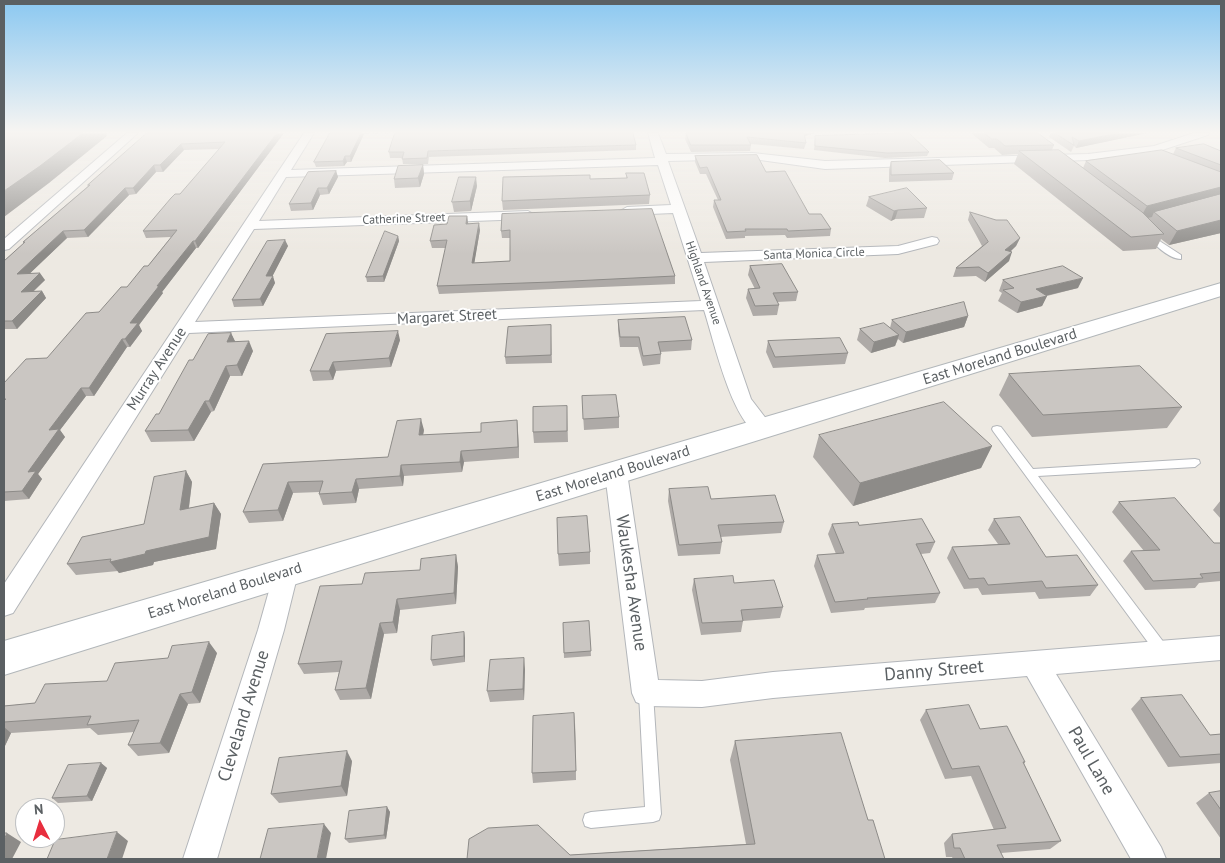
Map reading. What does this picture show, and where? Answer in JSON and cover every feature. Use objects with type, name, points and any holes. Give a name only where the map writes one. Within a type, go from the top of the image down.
[{"type":"main road","name":"East Moreland Boulevard","points":[[4,658],[1221,290]]},
{"type":"street","points":[[4,246],[87,173]]},
{"type":"street","points":[[283,174],[301,173]]},
{"type":"street","name":"Highland Avenue","points":[[667,173],[742,399],[752,416],[764,429]]},
{"type":"street","name":"Murray Avenue","points":[[4,604],[283,174]]},
{"type":"street","points":[[617,211],[679,209]]},
{"type":"street","name":"Catherine Street","points":[[250,225],[540,214]]},
{"type":"street","name":"Santa Monica Circle","points":[[695,258],[898,250],[932,241]]},
{"type":"street","name":"Margaret Street","points":[[184,328],[711,305]]},
{"type":"street","name":"Waukesha Avenue","points":[[616,473],[646,693]]},
{"type":"street","name":"Cleveland Avenue","points":[[200,859],[271,630],[286,572]]},
{"type":"street","name":"Danny Street","points":[[646,693],[702,694],[773,685],[1221,648]]},
{"type":"street","name":"Paul Lane","points":[[1034,663],[1149,859]]},
{"type":"lane","points":[[1144,231],[1158,244],[1178,256]]},
{"type":"lane","points":[[997,429],[1164,653]]},
{"type":"lane","points":[[1030,473],[1195,463]]},
{"type":"lane","points":[[591,820],[654,814],[646,693]]},
{"type":"building","points":[[4,173],[30,173],[4,191]]},
{"type":"building","points":[[101,173],[146,173],[133,188],[125,188],[84,230],[63,231],[17,274],[40,273],[21,292],[42,291],[12,321],[4,321],[4,261],[25,242],[23,242],[90,185],[88,185]]},
{"type":"building","points":[[198,173],[246,173],[195,241],[193,241],[157,286],[159,286],[130,323],[138,323],[125,339],[122,339],[89,388],[81,388],[49,430],[59,429],[28,472],[36,471],[22,491],[4,492],[4,401],[6,399],[4,399],[4,383],[26,359],[47,358],[86,313],[99,312],[121,287],[127,287],[144,266],[148,266],[177,230],[143,231],[175,194],[180,194]]},
{"type":"building","points":[[307,173],[335,173],[327,188],[318,188],[311,203],[289,204]]},
{"type":"building","points":[[396,173],[420,173],[418,178],[394,179]]},
{"type":"building","points":[[626,173],[644,173],[650,195],[502,201],[503,177],[590,175],[590,179],[627,178]]},
{"type":"building","points":[[710,173],[786,173],[809,214],[821,214],[831,229],[788,231],[787,229],[745,229],[746,231],[727,232],[714,200],[721,200]]},
{"type":"building","points":[[891,173],[945,173],[891,175]]},
{"type":"building","points":[[1048,173],[1090,173],[1142,212],[1164,234],[1131,237]]},
{"type":"building","points":[[1103,173],[1221,173],[1221,187],[1147,206]]},
{"type":"building","points":[[459,177],[476,177],[470,201],[452,202]]},
{"type":"building","points":[[907,188],[927,208],[894,211],[869,197]]},
{"type":"building","points":[[1221,194],[1221,220],[1177,231],[1154,212]]},
{"type":"building","points":[[652,209],[675,276],[437,286],[447,240],[430,241],[434,225],[447,224],[449,216],[467,216],[466,224],[479,223],[472,263],[510,261],[510,230],[501,231],[502,214]]},
{"type":"building","points":[[970,212],[996,220],[1007,220],[1020,238],[1005,250],[1012,252],[988,273],[979,267],[956,268],[988,242]]},
{"type":"building","points":[[385,231],[398,236],[383,276],[366,277]]},
{"type":"building","points":[[285,240],[266,276],[273,276],[260,299],[232,300],[267,241]]},
{"type":"building","points":[[782,264],[798,292],[773,293],[779,305],[755,306],[748,289],[760,288],[750,266]]},
{"type":"building","points":[[1063,266],[1083,278],[1036,289],[1047,296],[1021,302],[1003,290],[1014,288],[1003,280]]},
{"type":"building","points":[[964,302],[968,316],[906,332],[892,320]]},
{"type":"building","points":[[685,317],[692,340],[658,342],[661,354],[643,356],[639,337],[620,337],[618,320]]},
{"type":"building","points":[[884,323],[899,335],[874,342],[860,329]]},
{"type":"building","points":[[551,325],[551,355],[505,357],[508,327]]},
{"type":"building","points":[[398,331],[389,358],[333,362],[329,371],[310,371],[326,334]]},
{"type":"building","points":[[231,333],[227,342],[249,341],[237,365],[226,366],[209,401],[205,401],[188,430],[145,431],[156,414],[159,414],[189,360],[193,360],[208,334]]},
{"type":"building","points":[[840,338],[848,353],[775,357],[768,341]]},
{"type":"building","points":[[1140,366],[1182,407],[1043,415],[1009,374]]},
{"type":"building","points":[[616,395],[619,417],[583,419],[582,396]]},
{"type":"building","points":[[944,402],[992,446],[860,483],[819,435]]},
{"type":"building","points":[[567,406],[567,431],[533,432],[533,407]]},
{"type":"building","points":[[421,419],[419,435],[481,432],[481,423],[517,420],[518,447],[461,451],[460,462],[401,465],[400,476],[356,479],[352,492],[319,494],[323,481],[288,482],[278,510],[243,512],[263,464],[388,457],[397,421]]},
{"type":"building","points":[[186,471],[180,510],[214,503],[209,537],[146,551],[145,554],[110,562],[111,559],[67,564],[82,537],[144,524],[154,477]]},
{"type":"building","points":[[708,487],[711,499],[775,495],[784,522],[718,525],[722,542],[679,545],[669,489]]},
{"type":"building","points":[[1175,498],[1214,543],[1221,543],[1221,572],[1200,574],[1203,578],[1153,581],[1131,551],[1160,550],[1119,502]]},
{"type":"building","points":[[587,516],[590,552],[558,554],[557,518]]},
{"type":"building","points":[[1020,517],[1046,557],[1077,555],[1098,585],[1046,588],[1042,581],[988,585],[984,578],[969,579],[952,547],[1010,544],[994,519]]},
{"type":"building","points":[[922,519],[935,542],[916,544],[940,593],[835,602],[817,555],[844,553],[832,524],[858,522],[859,525]]},
{"type":"building","points":[[456,555],[454,593],[397,599],[393,622],[380,623],[366,688],[335,690],[342,661],[298,664],[320,586],[362,584],[365,573],[420,570],[421,559]]},
{"type":"building","points":[[733,576],[734,583],[774,580],[783,607],[741,610],[743,621],[702,623],[694,579]]},
{"type":"building","points":[[589,621],[591,651],[564,653],[563,623]]},
{"type":"building","points":[[464,632],[464,656],[431,660],[432,636]]},
{"type":"building","points":[[209,642],[192,692],[180,694],[160,743],[128,745],[139,720],[87,725],[91,716],[4,722],[4,706],[35,703],[45,684],[107,681],[115,663],[168,658],[172,646]]},
{"type":"building","points":[[524,658],[523,689],[487,691],[490,660]]},
{"type":"building","points":[[1182,695],[1210,735],[1221,734],[1221,754],[1180,757],[1141,698]]},
{"type":"building","points":[[969,705],[980,729],[1007,726],[1061,841],[997,845],[1004,859],[965,859],[960,848],[954,848],[952,834],[1006,828],[979,766],[952,769],[926,710]]},
{"type":"building","points":[[574,713],[576,771],[532,773],[533,716]]},
{"type":"building","points":[[841,733],[868,820],[873,820],[885,859],[467,859],[469,839],[488,828],[538,825],[570,855],[755,844],[735,741]]},
{"type":"building","points":[[347,751],[341,786],[271,794],[279,758]]},
{"type":"building","points":[[101,763],[87,796],[52,798],[68,765]]},
{"type":"building","points":[[1221,791],[1221,810],[1209,793]]},
{"type":"building","points":[[387,807],[384,835],[345,839],[349,811]]},
{"type":"building","points":[[324,824],[317,859],[260,859],[268,829]]},
{"type":"building","points":[[117,832],[107,859],[47,859],[52,848],[65,848],[65,839]]}]
